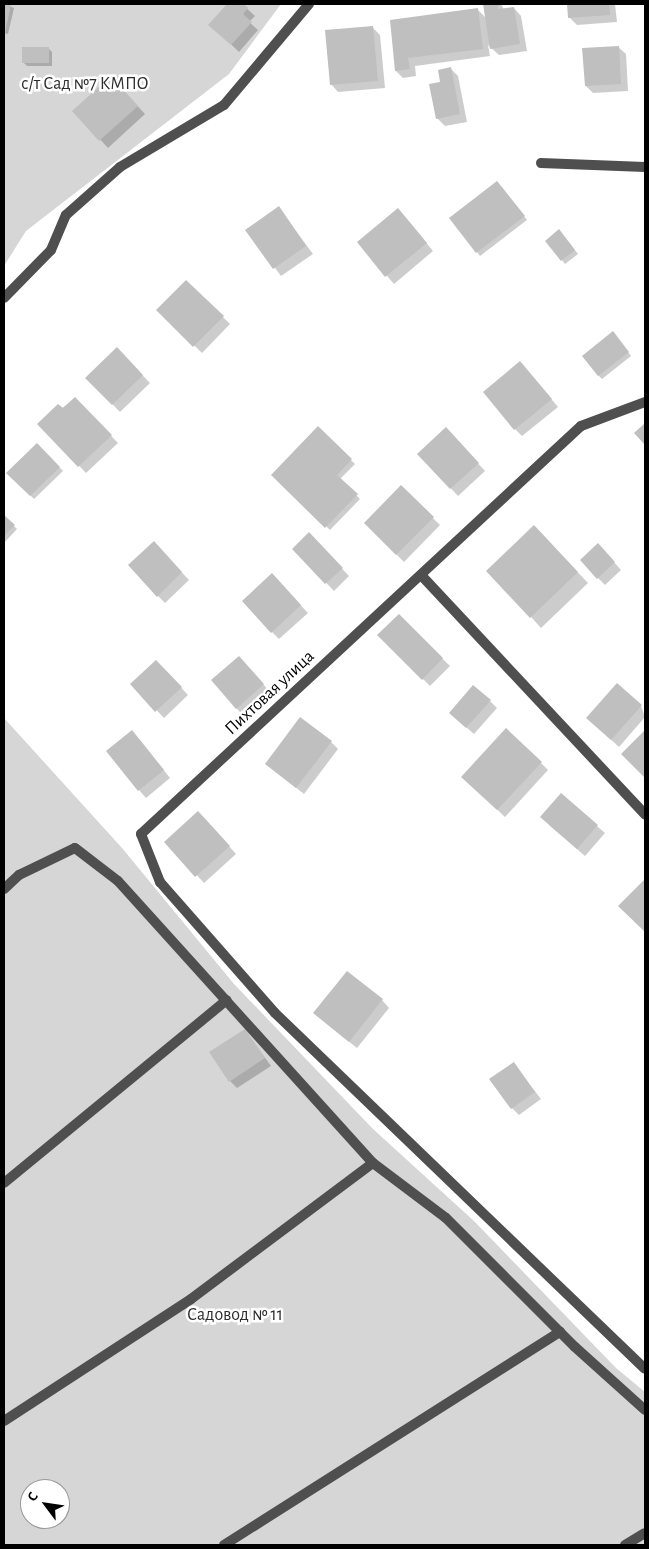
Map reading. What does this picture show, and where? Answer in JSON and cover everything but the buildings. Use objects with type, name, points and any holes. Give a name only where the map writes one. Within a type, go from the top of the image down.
[{"type":"street","points":[[4,298],[51,250],[66,215],[120,168],[224,104],[310,4]]},
{"type":"street","points":[[541,163],[645,167]]},
{"type":"street","name":"Пихтовая улица","points":[[645,402],[580,426],[141,834],[160,882],[275,1013],[645,1369]]},
{"type":"street","points":[[421,575],[645,814]]},
{"type":"street","points":[[4,889],[19,875],[75,848],[118,881],[373,1163],[446,1218],[560,1332],[645,1410]]},
{"type":"street","points":[[4,1183],[227,1000]]},
{"type":"street","points":[[4,1422],[191,1299],[373,1163]]},
{"type":"street","points":[[224,1545],[560,1332]]},
{"type":"street","points":[[625,1545],[645,1533]]},
{"type":"green space","name":"с/т Сад №7 КМПО","points":[[4,4],[281,4],[229,74],[26,231],[4,266]]},
{"type":"green space","name":"Садовод № 11","points":[[4,718],[122,848],[234,984],[373,1129],[474,1221],[616,1368],[645,1392],[645,1545],[4,1545]]}]
